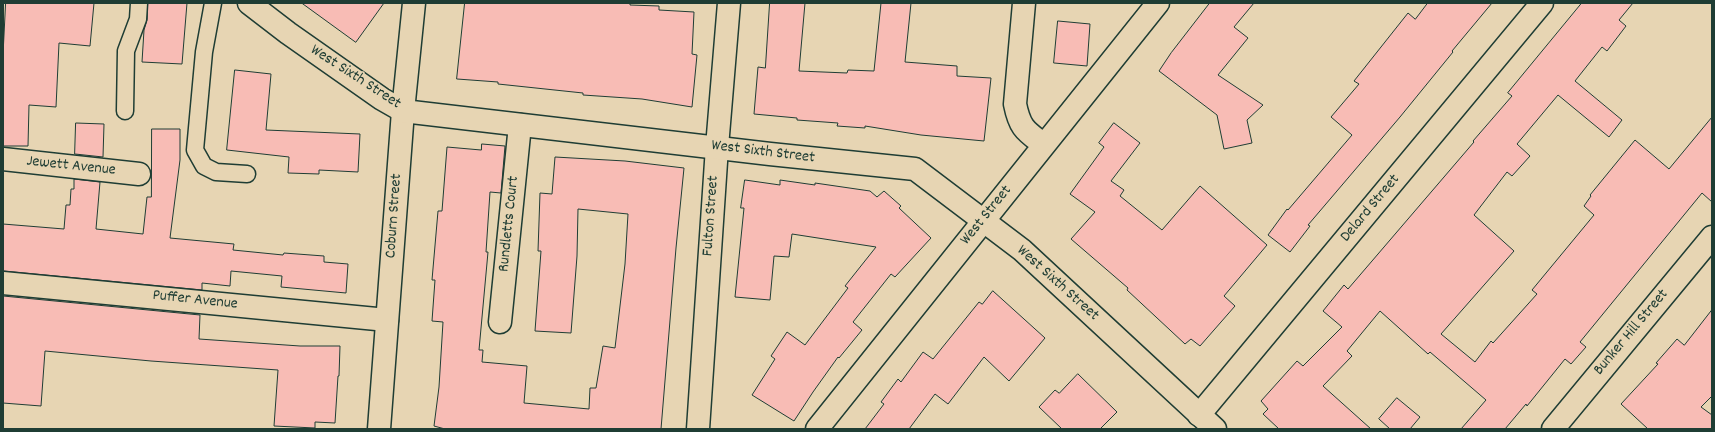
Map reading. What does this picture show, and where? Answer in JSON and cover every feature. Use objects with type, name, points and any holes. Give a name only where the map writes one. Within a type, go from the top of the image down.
[{"type":"street","name":"West Sixth Street","points":[[249,3],[288,33],[382,99],[403,111],[770,154],[915,168],[1022,250],[1215,429]]},
{"type":"street","name":"Coburn Street","points":[[379,429],[403,111],[414,3]]},
{"type":"street","name":"Fulton Street","points":[[698,429],[717,147],[729,3]]},
{"type":"street","points":[[1024,3],[1015,104],[1017,116],[1024,130],[1044,145]]},
{"type":"street","name":"West Street","points":[[817,429],[1158,3]]},
{"type":"street","name":"Delard Street","points":[[1199,414],[1542,3]]},
{"type":"street","name":"Rundletts Court","points":[[500,322],[520,125]]},
{"type":"street","name":"Jewett Avenue","points":[[3,159],[139,174]]},
{"type":"street","name":"Bunker Hill Street","points":[[1553,429],[1712,237]]},
{"type":"street","name":"Puffer Avenue","points":[[3,283],[387,320]]},
{"type":"lane","points":[[125,111],[126,51],[138,19],[140,3]]},
{"type":"lane","points":[[213,3],[204,52],[196,150],[204,166],[216,172],[247,174]]},
{"type":"building","points":[[6,3],[94,3],[90,46],[59,43],[56,107],[29,105],[28,146],[3,146],[3,55]]},
{"type":"building","points":[[148,3],[187,3],[182,64],[142,62],[144,30],[147,20]]},
{"type":"building","points":[[302,3],[384,3],[356,42]]},
{"type":"building","points":[[465,3],[630,3],[630,5],[659,6],[659,10],[694,12],[692,54],[697,55],[692,107],[642,99],[583,95],[583,93],[498,84],[498,82],[457,79]]},
{"type":"building","points":[[770,3],[805,3],[799,71],[847,73],[848,70],[874,71],[881,3],[911,3],[905,62],[957,66],[957,76],[991,78],[984,141],[921,135],[865,126],[865,128],[837,126],[838,123],[797,120],[797,118],[754,114],[758,67],[765,68]]},
{"type":"building","points":[[1210,3],[1254,3],[1234,27],[1248,38],[1218,75],[1263,105],[1247,120],[1252,143],[1224,149],[1217,115],[1159,71]]},
{"type":"building","points":[[1428,3],[1492,3],[1400,117],[1308,225],[1310,226],[1290,252],[1268,235],[1287,209],[1288,210],[1352,135],[1331,117],[1359,84],[1354,81],[1408,13],[1415,19]]},
{"type":"building","points":[[1582,3],[1633,3],[1619,20],[1626,26],[1607,51],[1602,47],[1575,81],[1622,120],[1609,137],[1558,95],[1517,144],[1530,156],[1512,176],[1507,172],[1474,215],[1514,251],[1441,334],[1475,362],[1491,341],[1493,343],[1537,294],[1532,290],[1594,215],[1584,206],[1591,196],[1590,195],[1635,140],[1669,169],[1712,117],[1712,202],[1702,193],[1580,342],[1586,347],[1571,364],[1565,359],[1527,406],[1526,404],[1505,429],[1461,429],[1486,400],[1430,352],[1428,354],[1380,311],[1347,351],[1352,356],[1323,386],[1371,429],[1279,429],[1263,414],[1268,409],[1261,401],[1297,361],[1303,366],[1342,327],[1323,311],[1344,285],[1348,289],[1474,142],[1473,141],[1512,96],[1508,93]]},
{"type":"building","points":[[1058,21],[1090,24],[1087,66],[1054,63]]},
{"type":"building","points":[[235,70],[271,74],[266,130],[360,134],[358,172],[319,170],[319,174],[288,173],[289,157],[227,150]]},
{"type":"building","points":[[76,123],[104,124],[103,157],[75,154]]},
{"type":"building","points":[[1114,123],[1140,143],[1111,181],[1124,190],[1120,196],[1162,230],[1200,186],[1267,245],[1224,296],[1235,306],[1200,346],[1191,339],[1185,344],[1127,290],[1128,288],[1071,239],[1095,212],[1070,194],[1104,147],[1099,143]]},
{"type":"building","points":[[152,129],[180,129],[180,160],[170,238],[234,244],[233,250],[283,255],[284,253],[324,256],[324,262],[348,264],[346,293],[281,287],[282,276],[231,271],[230,286],[202,283],[202,290],[3,271],[3,224],[64,229],[66,205],[70,205],[71,189],[74,189],[74,179],[100,182],[96,229],[143,234],[147,197],[151,197]]},
{"type":"building","points":[[482,144],[505,146],[501,193],[490,192],[486,252],[488,252],[479,350],[483,350],[482,362],[527,366],[524,403],[589,409],[590,388],[596,388],[603,346],[615,348],[625,264],[628,214],[578,209],[577,256],[571,333],[535,331],[541,251],[538,251],[540,193],[552,194],[555,157],[625,161],[684,168],[661,429],[445,429],[434,426],[439,387],[443,322],[432,321],[435,280],[432,280],[438,211],[442,211],[447,147],[481,150]]},
{"type":"building","points":[[745,180],[780,185],[780,180],[815,185],[815,183],[870,191],[877,197],[884,191],[901,206],[899,208],[931,238],[895,277],[891,274],[853,322],[862,330],[839,358],[838,357],[794,421],[752,395],[775,359],[771,356],[787,332],[805,345],[848,288],[845,286],[876,247],[792,234],[789,257],[774,256],[770,300],[735,297],[744,208],[741,208]]},
{"type":"building","points":[[993,291],[1045,338],[1009,381],[984,357],[948,404],[935,394],[909,429],[865,429],[884,404],[881,402],[898,379],[901,382],[923,352],[933,359],[979,302],[982,304]]},
{"type":"building","points":[[3,296],[200,315],[199,339],[300,346],[340,346],[335,423],[315,422],[315,428],[274,426],[278,370],[151,361],[45,351],[41,406],[3,403]]},
{"type":"building","points":[[1712,310],[1712,396],[1701,407],[1712,415],[1712,429],[1648,429],[1621,404],[1658,364],[1656,363],[1677,339],[1684,345]]},
{"type":"building","points":[[1078,374],[1117,412],[1100,429],[1062,429],[1039,407],[1055,390],[1059,393]]},
{"type":"building","points":[[1397,398],[1420,417],[1410,429],[1390,429],[1379,419]]}]
